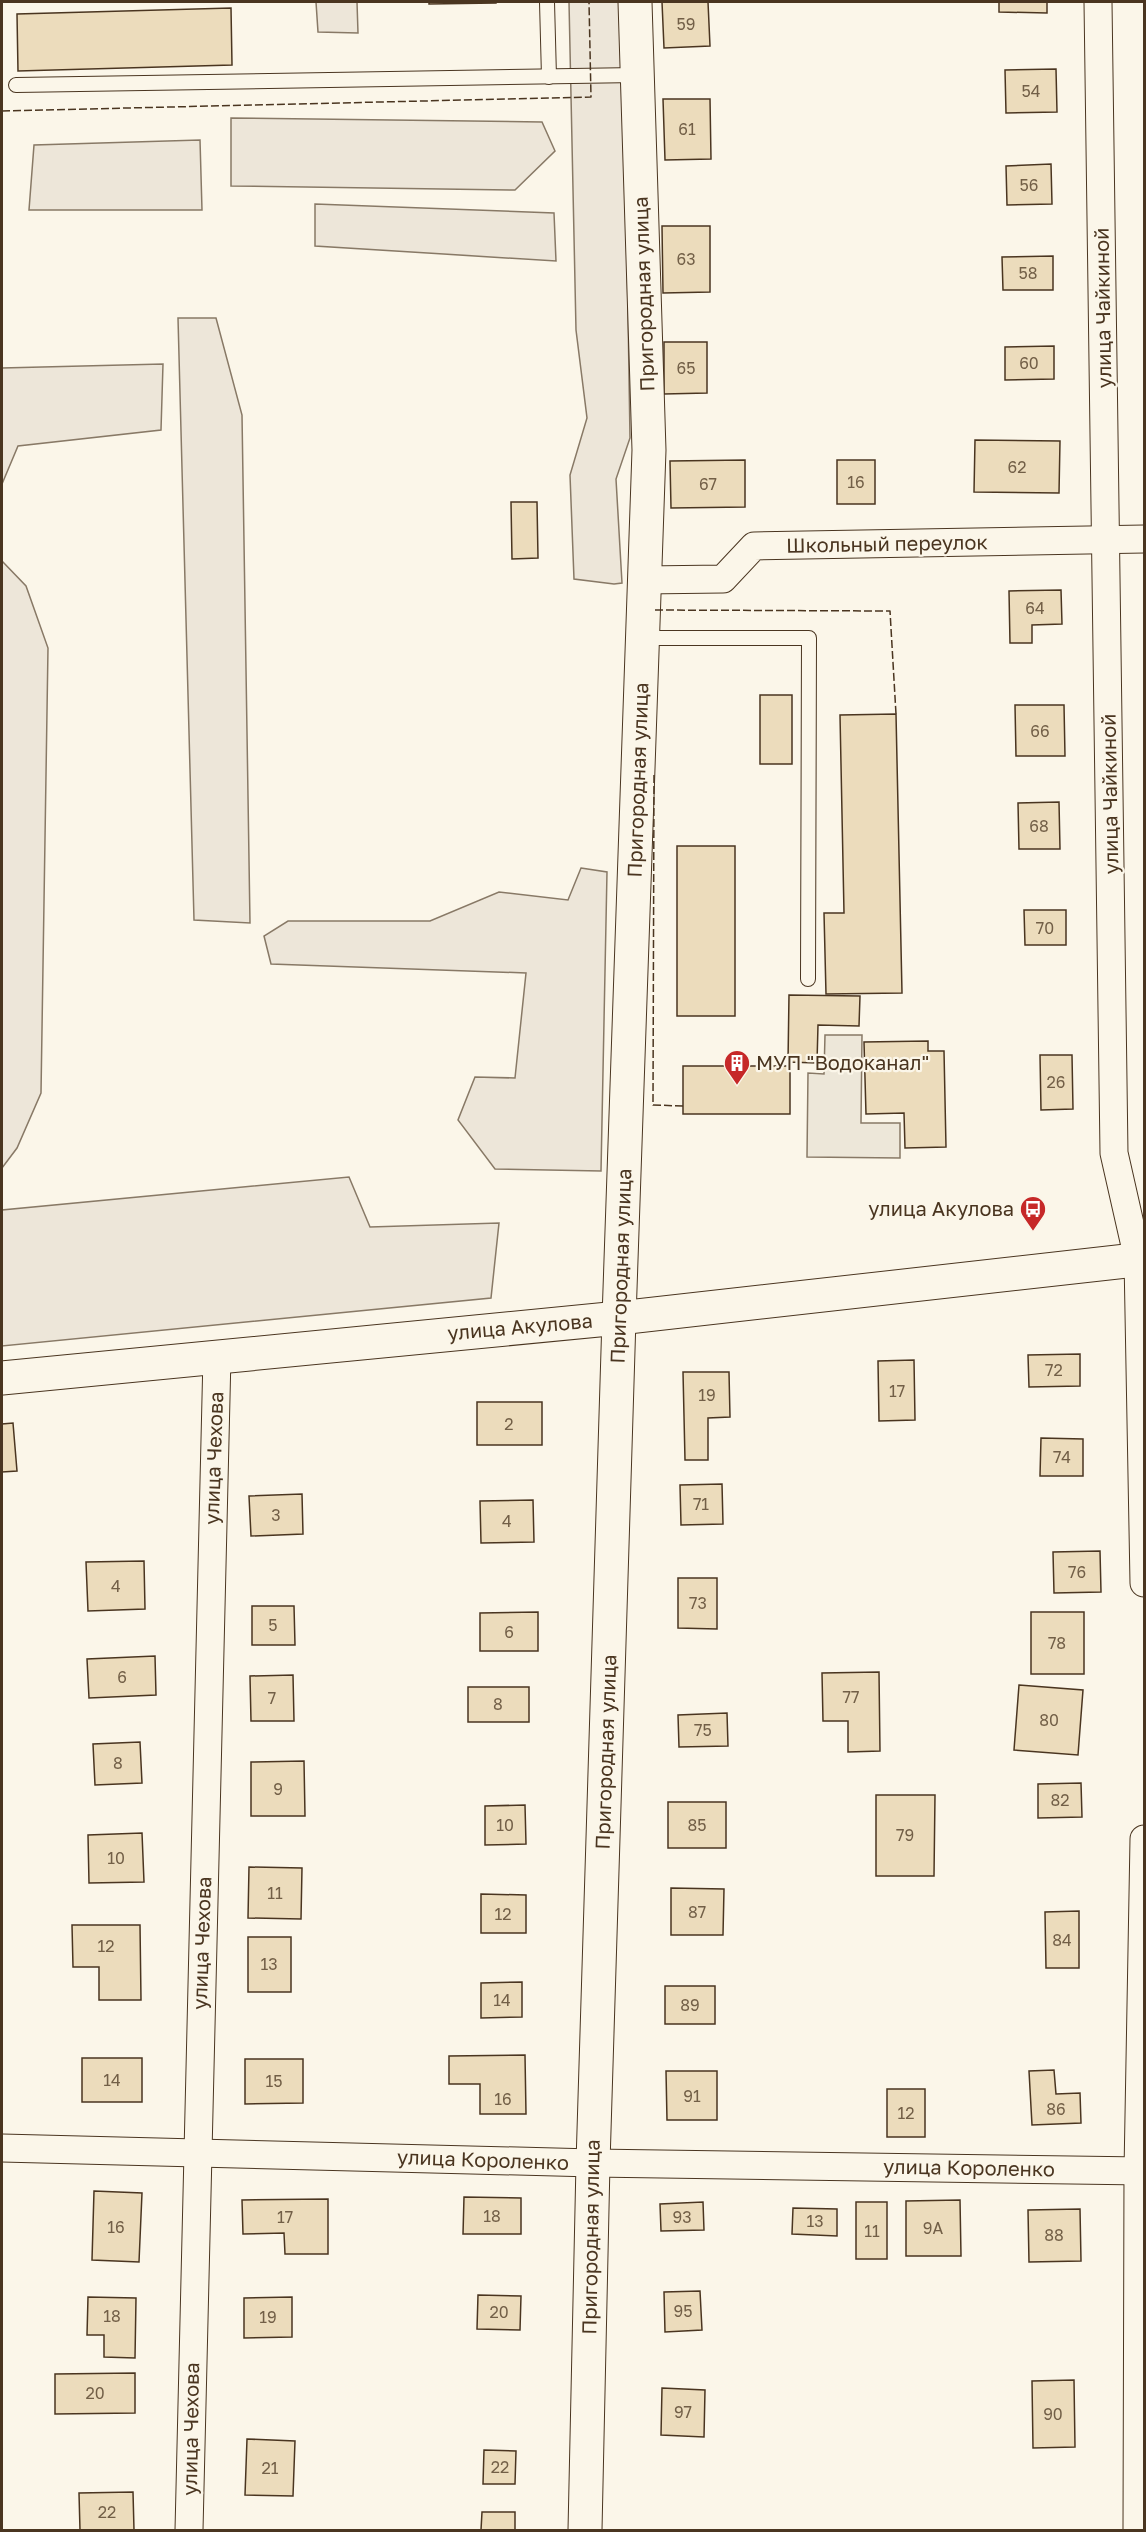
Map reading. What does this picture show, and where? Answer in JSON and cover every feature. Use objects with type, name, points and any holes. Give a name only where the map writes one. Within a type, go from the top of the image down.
[{"type":"main road","name":"Пригородная улица","points":[[585,2530],[593,2163],[619,1318],[649,450],[635,2]]},
{"type":"main road","name":"улица Акулова","points":[[2,1378],[619,1318],[1141,1259]]},
{"type":"street","name":"улица Чайкиной","points":[[1098,2],[1114,1153],[1141,1259],[1144,1583]]},
{"type":"street","name":"Школьный переулок","points":[[644,580],[723,579],[754,546],[1144,539]]},
{"type":"street","name":"улица Чехова","points":[[189,2530],[196,2152],[217,1356]]},
{"type":"street","points":[[1137,2530],[1144,1839]]},
{"type":"street","name":"улица Короленко","points":[[2,2148],[593,2163],[1141,2171]]},
{"type":"lane","points":[[547,2],[549,77]]},
{"type":"lane","points":[[16,85],[637,75]]},
{"type":"lane","points":[[642,638],[809,638],[808,979]]},
{"type":"shaded area","points":[[316,2],[357,2],[358,33],[318,32]]},
{"type":"shaded area","points":[[569,2],[623,2],[630,438],[616,479],[622,583],[614,584],[574,579],[570,475],[587,418],[576,330]]},
{"type":"shaded area","points":[[231,118],[542,122],[555,151],[515,190],[231,186]]},
{"type":"shaded area","points":[[200,140],[202,210],[29,210],[34,145]]},
{"type":"shaded area","points":[[315,204],[554,213],[556,261],[315,246]]},
{"type":"shaded area","points":[[178,318],[216,318],[242,415],[250,923],[194,920]]},
{"type":"shaded area","points":[[163,364],[161,430],[18,446],[2,484],[2,368]]},
{"type":"shaded area","points":[[2,561],[26,586],[48,648],[41,1093],[17,1148],[2,1168]]},
{"type":"shaded area","points":[[581,868],[607,872],[601,1171],[495,1169],[458,1120],[475,1077],[515,1078],[526,973],[271,964],[264,936],[288,921],[430,921],[499,892],[568,900]]},
{"type":"shaded area","points":[[825,1035],[862,1035],[861,1123],[900,1123],[900,1158],[807,1157],[808,1073],[824,1074]]},
{"type":"shaded area","points":[[349,1177],[370,1227],[499,1223],[491,1298],[2,1346],[2,1210]]},
{"type":"building","points":[[429,2],[496,2],[496,3],[429,4]]},
{"type":"building","points":[[662,2],[708,2],[710,46],[664,48]]},
{"type":"building","points":[[999,2],[1047,2],[1047,13],[999,12]]},
{"type":"building","points":[[231,8],[232,65],[18,71],[17,14]]},
{"type":"building","points":[[1056,69],[1057,112],[1006,113],[1005,70]]},
{"type":"building","points":[[663,99],[710,99],[711,159],[665,160]]},
{"type":"building","points":[[1051,164],[1052,204],[1007,205],[1006,166]]},
{"type":"building","points":[[662,226],[710,226],[710,292],[663,293]]},
{"type":"building","points":[[1053,256],[1053,290],[1003,290],[1002,257]]},
{"type":"building","points":[[664,342],[707,342],[707,393],[664,394]]},
{"type":"building","points":[[1054,346],[1054,379],[1005,380],[1005,347]]},
{"type":"building","points":[[975,440],[1060,441],[1059,493],[974,492]]},
{"type":"building","points":[[745,460],[745,507],[671,508],[670,461]]},
{"type":"building","points":[[837,460],[875,460],[875,504],[837,504]]},
{"type":"building","points":[[511,502],[537,502],[538,558],[512,559]]},
{"type":"building","points":[[1061,590],[1062,624],[1032,625],[1032,643],[1010,643],[1009,591]]},
{"type":"building","points":[[760,695],[792,695],[792,764],[760,764]]},
{"type":"building","points":[[1015,705],[1064,705],[1065,756],[1016,756]]},
{"type":"building","points":[[896,714],[902,993],[826,994],[824,913],[844,913],[840,715]]},
{"type":"building","points":[[1059,802],[1060,849],[1019,849],[1018,803]]},
{"type":"building","points":[[677,846],[735,846],[735,1016],[677,1016]]},
{"type":"building","points":[[1024,910],[1066,910],[1066,945],[1025,945]]},
{"type":"building","points":[[789,995],[860,996],[859,1026],[818,1025],[817,1063],[788,1062]]},
{"type":"building","points":[[928,1041],[928,1051],[944,1051],[946,1147],[905,1148],[904,1113],[866,1114],[864,1042]]},
{"type":"building","points":[[1040,1055],[1072,1055],[1073,1109],[1041,1110]]},
{"type":"building","name":"МУП \"Водоканал\"","points":[[683,1066],[790,1066],[790,1114],[683,1114]]},
{"type":"building","points":[[1080,1354],[1080,1386],[1029,1387],[1028,1355]]},
{"type":"building","points":[[914,1360],[915,1420],[879,1421],[878,1361]]},
{"type":"building","points":[[683,1372],[729,1372],[730,1417],[708,1418],[708,1460],[685,1460]]},
{"type":"building","points":[[477,1402],[542,1402],[542,1445],[477,1445]]},
{"type":"building","points":[[13,1423],[17,1471],[2,1472],[2,1424]]},
{"type":"building","points":[[1041,1438],[1083,1439],[1083,1476],[1040,1476]]},
{"type":"building","points":[[722,1484],[723,1524],[681,1525],[680,1485]]},
{"type":"building","points":[[302,1494],[303,1534],[251,1536],[249,1496]]},
{"type":"building","points":[[533,1500],[534,1542],[481,1543],[480,1501]]},
{"type":"building","points":[[1100,1551],[1101,1592],[1054,1593],[1053,1552]]},
{"type":"building","points":[[144,1561],[145,1609],[88,1611],[86,1562]]},
{"type":"building","points":[[678,1578],[717,1578],[717,1629],[678,1628]]},
{"type":"building","points":[[252,1606],[294,1606],[295,1645],[252,1645]]},
{"type":"building","points":[[538,1612],[538,1651],[480,1651],[480,1613]]},
{"type":"building","points":[[1031,1612],[1084,1612],[1084,1674],[1031,1674]]},
{"type":"building","points":[[155,1656],[156,1695],[89,1698],[87,1659]]},
{"type":"building","points":[[879,1672],[880,1751],[848,1752],[848,1721],[823,1721],[822,1673]]},
{"type":"building","points":[[293,1675],[294,1721],[251,1721],[250,1676]]},
{"type":"building","points":[[1019,1685],[1083,1690],[1078,1755],[1014,1750]]},
{"type":"building","points":[[468,1687],[529,1687],[529,1722],[468,1722]]},
{"type":"building","points":[[727,1713],[728,1746],[679,1747],[678,1715]]},
{"type":"building","points":[[140,1742],[142,1783],[95,1785],[93,1744]]},
{"type":"building","points":[[304,1761],[305,1816],[251,1816],[251,1762]]},
{"type":"building","points":[[1081,1783],[1082,1817],[1038,1818],[1038,1784]]},
{"type":"building","points":[[876,1795],[935,1795],[934,1876],[876,1876]]},
{"type":"building","points":[[668,1802],[726,1802],[726,1848],[668,1848]]},
{"type":"building","points":[[525,1805],[526,1844],[485,1845],[485,1806]]},
{"type":"building","points":[[142,1833],[144,1882],[89,1883],[88,1835]]},
{"type":"building","points":[[249,1867],[302,1868],[301,1919],[248,1918]]},
{"type":"building","points":[[671,1888],[724,1889],[723,1935],[671,1935]]},
{"type":"building","points":[[481,1894],[526,1895],[526,1933],[481,1933]]},
{"type":"building","points":[[1079,1911],[1079,1968],[1046,1968],[1045,1912]]},
{"type":"building","points":[[72,1925],[140,1925],[141,2000],[99,2000],[99,1967],[73,1967]]},
{"type":"building","points":[[248,1937],[291,1937],[291,1992],[248,1992]]},
{"type":"building","points":[[522,1982],[522,2017],[481,2018],[481,1983]]},
{"type":"building","points":[[665,1986],[715,1986],[715,2024],[665,2024]]},
{"type":"building","points":[[525,2055],[526,2114],[480,2114],[480,2084],[449,2084],[449,2056]]},
{"type":"building","points":[[82,2058],[142,2058],[142,2102],[82,2102]]},
{"type":"building","points":[[245,2059],[303,2059],[303,2103],[245,2104]]},
{"type":"building","points":[[1054,2070],[1056,2094],[1080,2093],[1081,2123],[1032,2125],[1029,2071]]},
{"type":"building","points":[[666,2071],[717,2071],[717,2120],[667,2120]]},
{"type":"building","points":[[887,2089],[925,2089],[925,2137],[887,2137]]},
{"type":"building","points":[[94,2191],[142,2193],[139,2262],[92,2260]]},
{"type":"building","points":[[464,2197],[521,2198],[521,2234],[463,2234]]},
{"type":"building","points":[[328,2199],[328,2254],[285,2254],[284,2233],[243,2234],[242,2200]]},
{"type":"building","points":[[960,2200],[961,2256],[906,2256],[906,2201]]},
{"type":"building","points":[[703,2202],[704,2230],[661,2231],[660,2204]]},
{"type":"building","points":[[856,2202],[887,2202],[887,2259],[856,2259]]},
{"type":"building","points":[[793,2208],[837,2209],[837,2236],[792,2234]]},
{"type":"building","points":[[1080,2209],[1081,2261],[1029,2262],[1028,2210]]},
{"type":"building","points":[[700,2291],[702,2330],[665,2332],[664,2292]]},
{"type":"building","points":[[478,2295],[521,2296],[520,2330],[477,2329]]},
{"type":"building","points":[[88,2297],[136,2298],[135,2358],[104,2357],[104,2335],[87,2335]]},
{"type":"building","points":[[292,2297],[292,2337],[244,2338],[244,2298]]},
{"type":"building","points":[[135,2373],[135,2413],[55,2414],[55,2374]]},
{"type":"building","points":[[1074,2380],[1075,2447],[1033,2448],[1032,2381]]},
{"type":"building","points":[[662,2388],[705,2390],[704,2437],[661,2435]]},
{"type":"building","points":[[247,2439],[295,2441],[293,2496],[245,2495]]},
{"type":"building","points":[[484,2450],[516,2451],[515,2484],[483,2484]]},
{"type":"building","points":[[133,2492],[134,2530],[80,2530],[79,2493]]},
{"type":"building","points":[[482,2512],[515,2512],[515,2530],[481,2530]]},
{"type":"fence","points":[[2,111],[591,97],[589,2]]},
{"type":"fence","points":[[655,610],[890,611],[896,714]]},
{"type":"fence","points":[[654,775],[653,1105],[683,1106]]},
{"type":"place","name":"МУП \"Водоканал\"","points":[[737,1086]]},
{"type":"place","name":"улица Акулова","points":[[1033,1232]]}]
